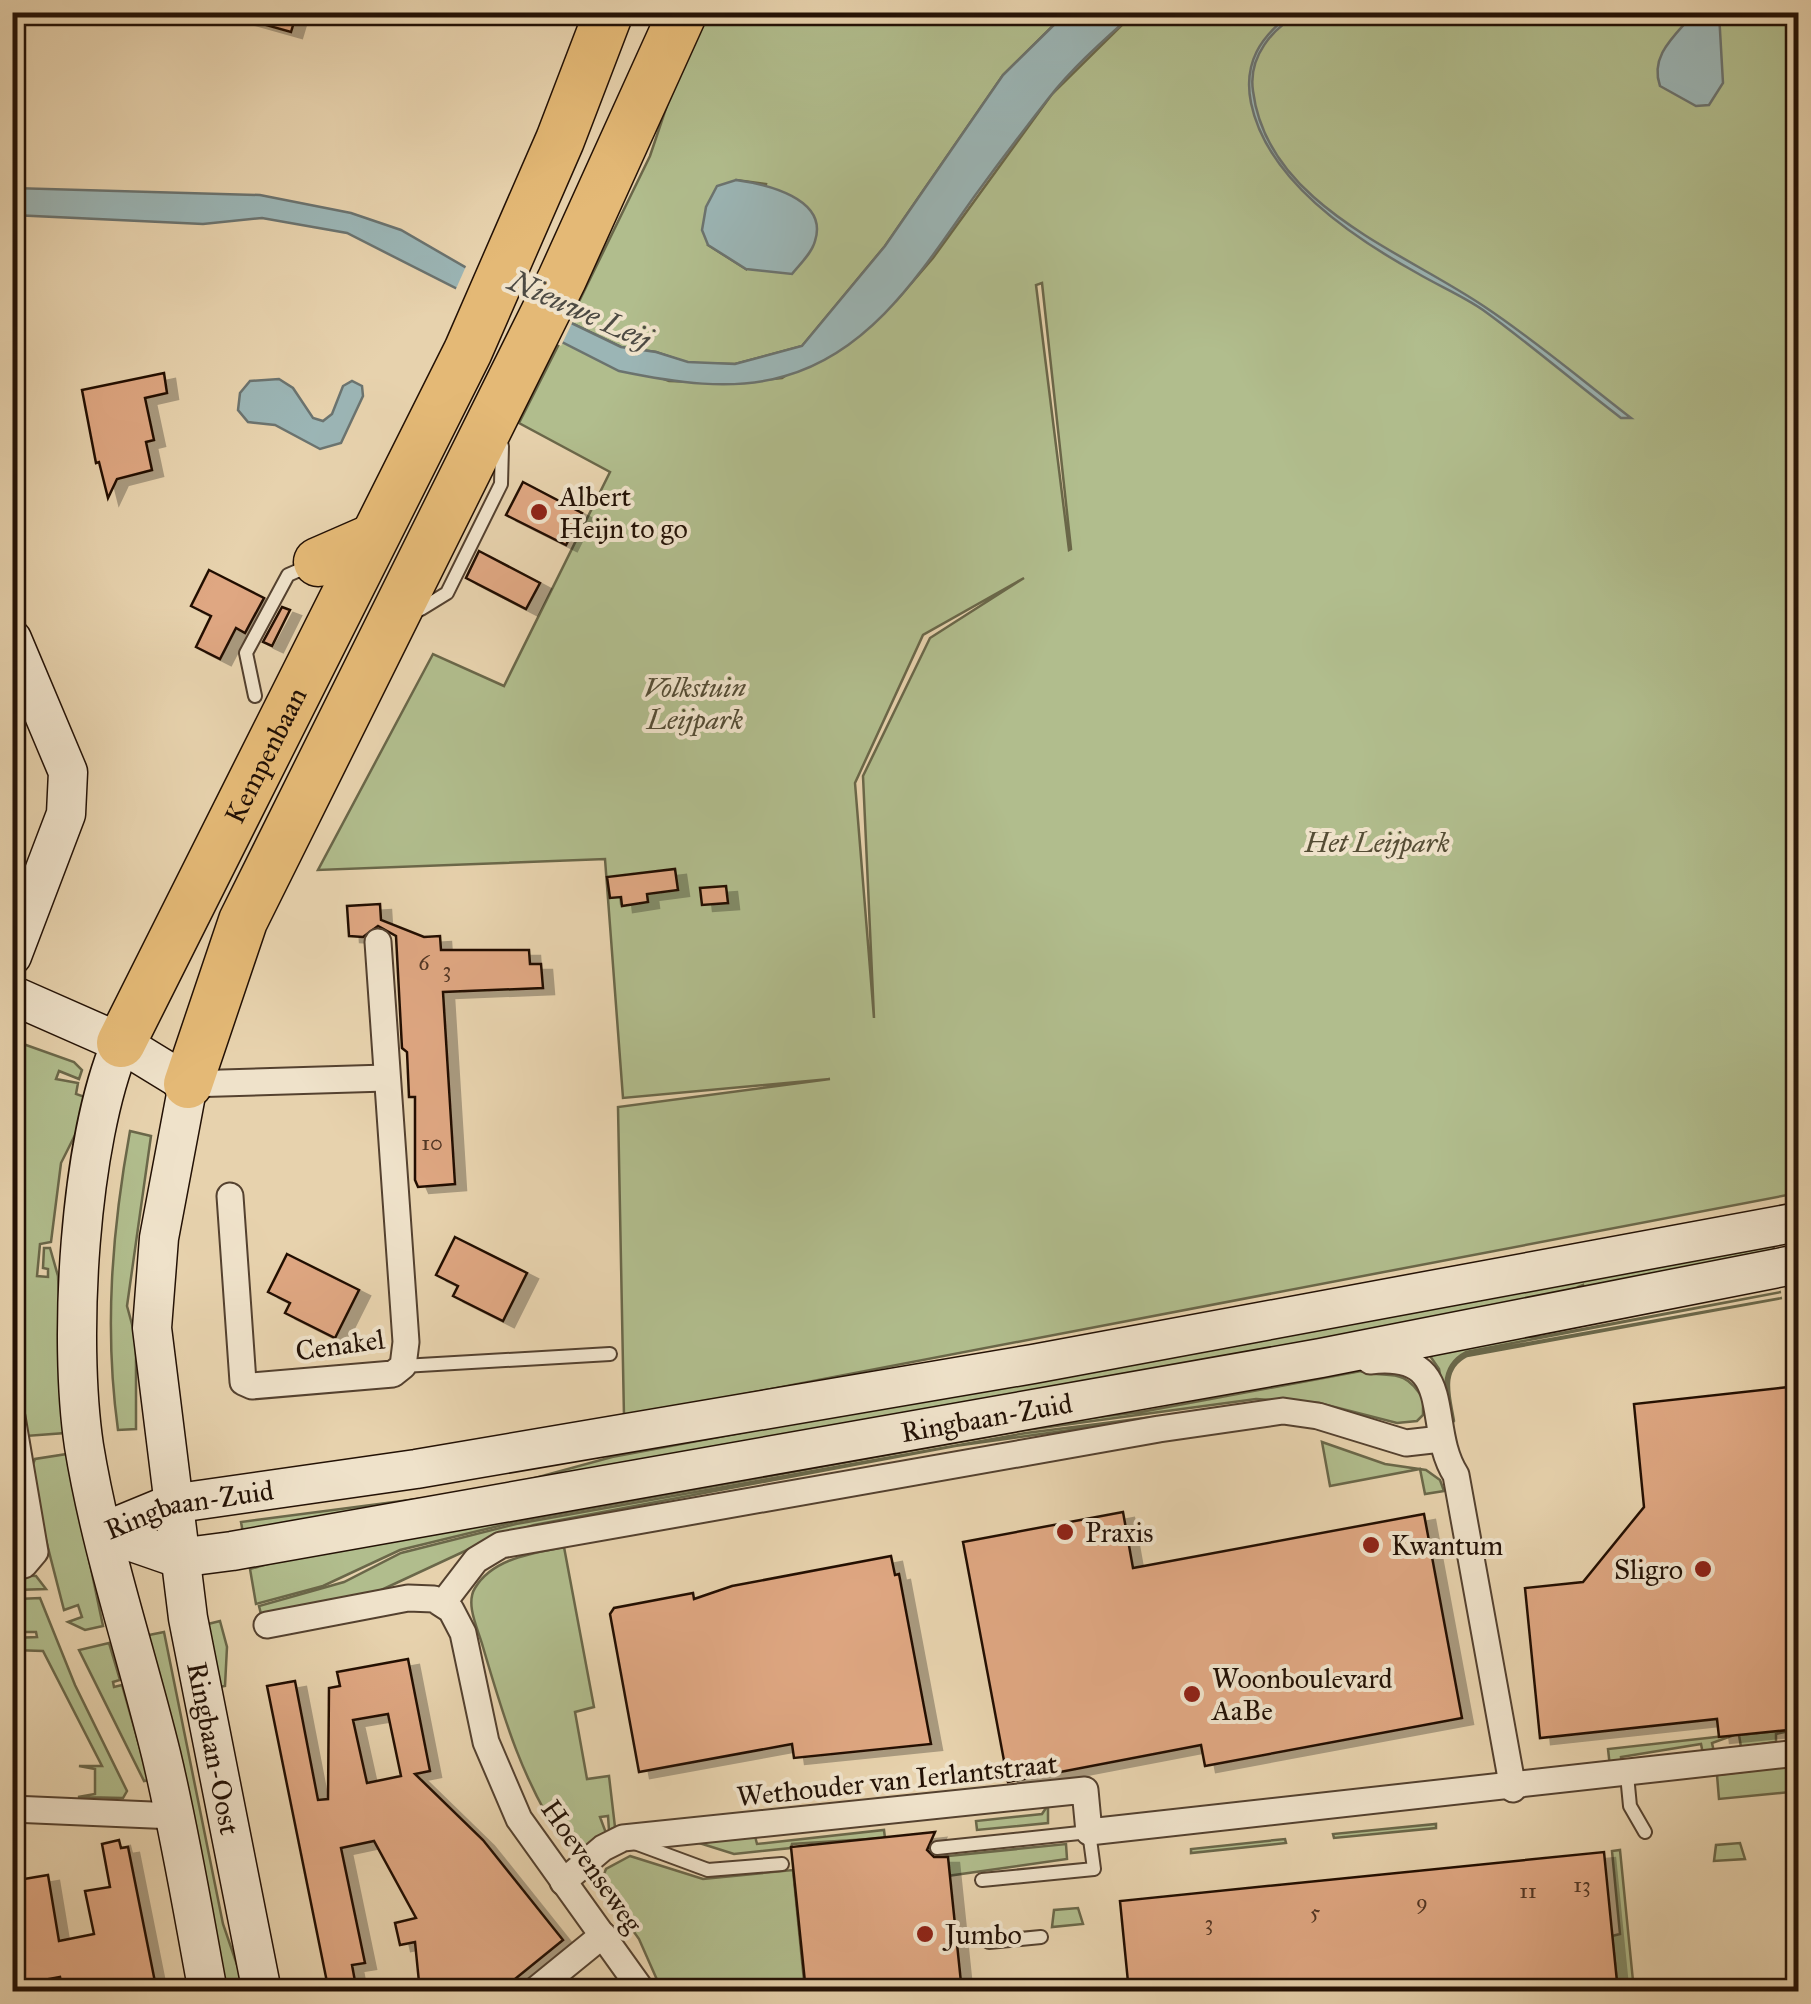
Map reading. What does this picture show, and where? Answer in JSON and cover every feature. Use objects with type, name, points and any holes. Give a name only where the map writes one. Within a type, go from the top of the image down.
[{"type":"highway","name":"Kempenbaan","points":[[116,1054],[198,882],[263,766],[468,351],[609,12]]},
{"type":"highway","name":"Kempenbaan","points":[[188,1084],[243,921],[403,622],[509,383],[562,279],[682,12]]},
{"type":"highway","points":[[502,446],[509,383]]},
{"type":"highway","points":[[318,562],[373,538]]},
{"type":"highway","points":[[254,696],[263,766]]},
{"type":"main road","points":[[12,639],[68,772],[66,814],[12,956]]},
{"type":"main road","points":[[12,994],[116,1054]]},
{"type":"main road","points":[[12,1024],[116,1054],[188,1084]]},
{"type":"main road","name":"Kempenbaan","points":[[103,1532],[84,1444],[78,1330],[82,1226],[116,1054]]},
{"type":"main road","name":"Kempenbaan","points":[[171,1504],[152,1328],[160,1238],[188,1084]]},
{"type":"main road","name":"Ringbaan-Zuid","points":[[103,1532],[171,1504],[416,1470],[1034,1364],[1798,1222]]},
{"type":"main road","name":"Ringbaan-Zuid","points":[[103,1532],[178,1558],[1321,1358],[1798,1264]]},
{"type":"main road","name":"Ringbaan-Oost","points":[[171,1504],[178,1558],[262,1992]]},
{"type":"main road","name":"Ringbaan-Oost","points":[[103,1532],[175,1816],[208,1992]]},
{"type":"street","name":"Cenakel","points":[[230,1196],[243,1382],[252,1386],[393,1374],[402,1366],[406,1342],[378,942]]},
{"type":"street","points":[[188,1084],[386,1078]]},
{"type":"street","points":[[1321,1358],[1346,1364],[1388,1359],[1413,1364],[1428,1376],[1435,1391],[1444,1457],[1456,1475],[1513,1789]]},
{"type":"street","name":"Ringbaan-Zuid","points":[[442,1603],[476,1560],[501,1546],[1159,1429],[1283,1412],[1318,1416],[1406,1444],[1442,1438]]},
{"type":"street","points":[[12,1417],[20,1507],[34,1552],[22,1563]]},
{"type":"street","points":[[267,1626],[408,1598],[442,1603]]},
{"type":"street","name":"Hoevenseweg","points":[[442,1603],[463,1633],[486,1742],[520,1819],[643,1992]]},
{"type":"street","points":[[1089,1832],[1513,1789],[1798,1754]]},
{"type":"street","name":"Wethouder van Ierlantstraat","points":[[563,1882],[604,1848],[623,1838],[1085,1790],[1089,1832]]},
{"type":"street","points":[[12,1809],[175,1816]]},
{"type":"street","points":[[533,1992],[604,1935]]},
{"type":"lane","name":"Kempenbaan","points":[[403,622],[447,593],[501,484],[502,446]]},
{"type":"lane","name":"Kempenbaan","points":[[254,696],[246,653],[288,574],[318,562]]},
{"type":"lane","points":[[402,1366],[610,1354]]},
{"type":"lane","points":[[1627,1774],[1630,1806],[1645,1832]]},
{"type":"lane","points":[[937,1848],[1089,1832],[1094,1869],[982,1880]]},
{"type":"lane","points":[[623,1838],[708,1870],[782,1864]]},
{"type":"lane","points":[[989,1942],[1041,1937]]},
{"type":"green space","points":[[698,13],[1066,13],[1003,75],[885,246],[802,346],[735,364],[688,363],[656,352],[621,347],[569,322],[650,156]],"holes":[[[736,180],[766,184],[746,269],[708,245]]]},
{"type":"green space","name":"Het Leijpark","points":[[1134,13],[1798,13],[1798,1193],[624,1417],[618,1107],[830,1079],[623,1098],[605,859],[318,870],[433,654],[504,686],[610,472],[519,423],[561,340],[669,381],[730,383],[782,378],[896,301],[933,258],[1052,94]],"holes":[[[1042,283],[1071,549],[1069,550],[1036,285]],[[1024,578],[930,638],[863,776],[874,1018],[855,783],[923,635]]]},
{"type":"green space","points":[[12,1040],[74,1062],[82,1070],[79,1079],[59,1071],[56,1079],[78,1083],[76,1094],[85,1097],[76,1133],[61,1163],[51,1242],[40,1244],[37,1276],[48,1277],[48,1269],[43,1268],[44,1248],[50,1248],[58,1276],[65,1433],[26,1436],[24,1428],[12,1307],[18,1299],[12,1272]]},
{"type":"green space","points":[[130,1131],[151,1136],[127,1306],[136,1339],[136,1429],[118,1430],[111,1355],[112,1280]]},
{"type":"green space","points":[[1772,1240],[1776,1258],[1585,1294],[1583,1285],[1578,1287],[1580,1294],[244,1539],[241,1522],[494,1489],[612,1457]]},
{"type":"green space","points":[[1781,1292],[1466,1352],[1451,1366],[1445,1383],[1452,1423],[1449,1376],[1451,1368],[1466,1354],[1782,1298],[1467,1356],[1450,1376],[1454,1421],[1450,1426],[1439,1369],[1428,1353],[1489,1337],[1540,1337]]},
{"type":"green space","points":[[1361,1371],[1408,1381],[1423,1399],[1423,1415],[1417,1421],[1397,1423],[1319,1403],[1256,1399],[1026,1430],[515,1522],[400,1550],[323,1586],[256,1604],[250,1569],[271,1563],[998,1429],[1141,1412]]},
{"type":"green space","points":[[1279,1401],[955,1446],[534,1525],[495,1537],[377,1592],[262,1618],[259,1606],[344,1582],[401,1553],[516,1524],[1026,1433]]},
{"type":"green space","points":[[1322,1442],[1385,1464],[1420,1469],[1330,1486]]},
{"type":"green space","points":[[67,1454],[103,1626],[85,1630],[68,1622],[82,1617],[78,1605],[64,1610],[29,1474],[35,1459]]},
{"type":"green space","points":[[1420,1469],[1440,1480],[1444,1491],[1425,1494]]},
{"type":"green space","points":[[564,1547],[594,1707],[575,1712],[587,1779],[609,1776],[615,1827],[609,1830],[608,1816],[600,1817],[606,1833],[586,1848],[582,1843],[566,1846],[526,1774],[472,1609],[475,1588],[492,1570],[515,1559]]},
{"type":"green space","points":[[12,1575],[36,1576],[46,1589],[15,1590],[13,1609]]},
{"type":"green space","points":[[40,1598],[75,1685],[127,1791],[123,1798],[78,1797],[95,1794],[95,1769],[79,1766],[102,1766],[43,1651],[13,1650],[13,1638],[37,1637],[36,1632],[18,1632],[18,1599]]},
{"type":"green space","points":[[220,1621],[227,1647],[225,1686],[219,1687],[208,1624]]},
{"type":"green space","points":[[164,1632],[223,1924],[246,1991],[226,1991],[144,1636]]},
{"type":"green space","points":[[109,1643],[120,1680],[113,1682],[114,1687],[122,1685],[149,1780],[144,1781],[79,1650]]},
{"type":"green space","points":[[1798,1729],[1776,1734],[1776,1742],[1741,1747],[1739,1735]]},
{"type":"green space","points":[[1734,1735],[1712,1743],[1714,1752],[1703,1754],[1701,1744],[1621,1757],[1622,1766],[1610,1767],[1608,1749]]},
{"type":"green space","points":[[1798,1765],[1798,1812],[1793,1813],[1790,1792],[1719,1799],[1717,1775]]},
{"type":"green space","points":[[1048,1805],[1048,1823],[977,1830],[976,1821],[1042,1814]]},
{"type":"green space","points":[[1436,1824],[1436,1828],[1334,1838],[1333,1834]]},
{"type":"green space","points":[[884,1830],[885,1838],[792,1844],[791,1848],[734,1854],[696,1842],[755,1836],[757,1844]]},
{"type":"green space","points":[[1285,1839],[1286,1843],[1191,1853],[1191,1849]]},
{"type":"green space","points":[[1740,1843],[1745,1859],[1714,1861],[1716,1845]]},
{"type":"green space","points":[[1066,1844],[1067,1859],[940,1877],[938,1857]]},
{"type":"green space","points":[[1620,1850],[1634,1991],[1618,1991],[1612,1936],[1620,1934],[1612,1851]]},
{"type":"green space","points":[[630,1856],[703,1879],[793,1870],[805,1991],[662,1991],[639,1939],[600,1884],[606,1869]]},
{"type":"green space","points":[[1078,1908],[1083,1924],[1052,1927],[1054,1910]]},
{"type":"water","points":[[1695,12],[1719,13],[1723,83],[1709,105],[1696,106],[1660,86],[1658,75],[1666,46]]},
{"type":"water","points":[[1066,13],[1134,13],[1058,87],[916,278],[871,327],[817,364],[765,381],[702,384],[619,371],[347,233],[262,218],[203,224],[13,215],[13,188],[260,195],[351,213],[401,230],[517,297],[621,347],[688,362],[735,364],[802,346],[885,246],[1003,75]]},
{"type":"water","points":[[1292,13],[1301,13],[1264,45],[1252,79],[1264,131],[1284,165],[1311,195],[1344,221],[1485,307],[1631,418],[1621,418],[1483,310],[1392,259],[1340,224],[1293,181],[1260,131],[1249,89],[1256,52]]},
{"type":"water","points":[[736,180],[792,196],[813,214],[817,226],[813,245],[792,274],[746,269],[708,245],[702,230],[706,207],[717,186]]},
{"type":"water","points":[[279,379],[293,388],[313,418],[323,421],[332,414],[343,386],[352,381],[362,386],[363,396],[341,443],[320,449],[275,425],[248,422],[238,410],[240,393],[250,381]]},
{"type":"pier","points":[[467,264],[574,319],[561,346],[455,291]]},
{"type":"building","points":[[242,12],[297,12],[291,32],[241,18]]},
{"type":"building","points":[[164,373],[167,393],[145,398],[154,440],[146,442],[152,470],[117,479],[108,498],[99,462],[96,463],[82,390]]},
{"type":"building","points":[[523,482],[582,513],[566,545],[506,515]]},
{"type":"building","points":[[479,551],[540,583],[526,609],[466,578]]},
{"type":"building","points":[[209,570],[264,598],[245,633],[236,628],[220,659],[196,647],[211,616],[191,606]]},
{"type":"building","points":[[282,607],[290,610],[272,646],[263,642]]},
{"type":"building","points":[[675,869],[678,890],[647,894],[648,902],[622,906],[621,897],[610,898],[607,877]]},
{"type":"building","points":[[726,886],[728,903],[702,905],[700,888]]},
{"type":"building","points":[[380,904],[381,920],[424,937],[440,936],[441,950],[529,950],[530,964],[541,964],[543,988],[443,992],[455,1184],[418,1187],[415,1180],[415,1097],[409,1097],[407,1052],[402,1048],[396,936],[378,926],[363,937],[349,936],[347,906]]},
{"type":"building","points":[[455,1237],[527,1273],[503,1321],[453,1296],[458,1286],[436,1275]]},
{"type":"building","points":[[287,1254],[359,1290],[335,1338],[285,1313],[290,1303],[268,1292]]},
{"type":"building","points":[[1798,1386],[1798,1729],[1719,1737],[1717,1719],[1540,1738],[1525,1588],[1583,1582],[1644,1507],[1634,1404]]},
{"type":"building","points":[[1123,1512],[1133,1568],[1424,1514],[1462,1718],[1205,1766],[1201,1745],[1008,1782],[963,1542]]},
{"type":"building","points":[[891,1556],[895,1575],[899,1574],[931,1744],[794,1758],[792,1744],[639,1772],[610,1614],[614,1608],[693,1593],[694,1599],[732,1586]]},
{"type":"building","points":[[408,1659],[430,1771],[415,1774],[483,1840],[563,1940],[499,1992],[420,1992],[415,1942],[400,1945],[395,1923],[416,1918],[374,1841],[341,1848],[365,1963],[352,1965],[357,1992],[329,1992],[267,1686],[295,1681],[318,1800],[328,1799],[329,1688],[340,1686],[337,1672]],"holes":[[[388,1714],[401,1776],[367,1783],[353,1720]]]},
{"type":"building","points":[[935,1832],[927,1850],[934,1857],[948,1857],[962,1992],[806,1992],[791,1847]]},
{"type":"building","points":[[119,1840],[121,1848],[128,1847],[157,1992],[132,1992],[131,1987],[105,1992],[103,1980],[62,1987],[60,1977],[22,1984],[21,1975],[12,1977],[12,1881],[48,1875],[59,1941],[94,1934],[85,1891],[110,1887],[102,1844]]},
{"type":"building","points":[[1604,1852],[1618,1992],[1129,1992],[1120,1901]]},
{"type":"place","name":"Albert Heijn to go","points":[[539,512]]},
{"type":"place","name":"Praxis","points":[[1065,1532]]},
{"type":"place","name":"Kwantum","points":[[1371,1545]]},
{"type":"place","name":"Sligro","points":[[1703,1569]]},
{"type":"place","name":"Woonboulevard AaBe","points":[[1192,1694]]},
{"type":"place","name":"Jumbo","points":[[925,1934]]},
{"type":"water label","name":"Nieuwe Leij","points":[[580,310]]},
{"type":"park label","name":"Volkstuin Leijpark","points":[[695,703]]}]
